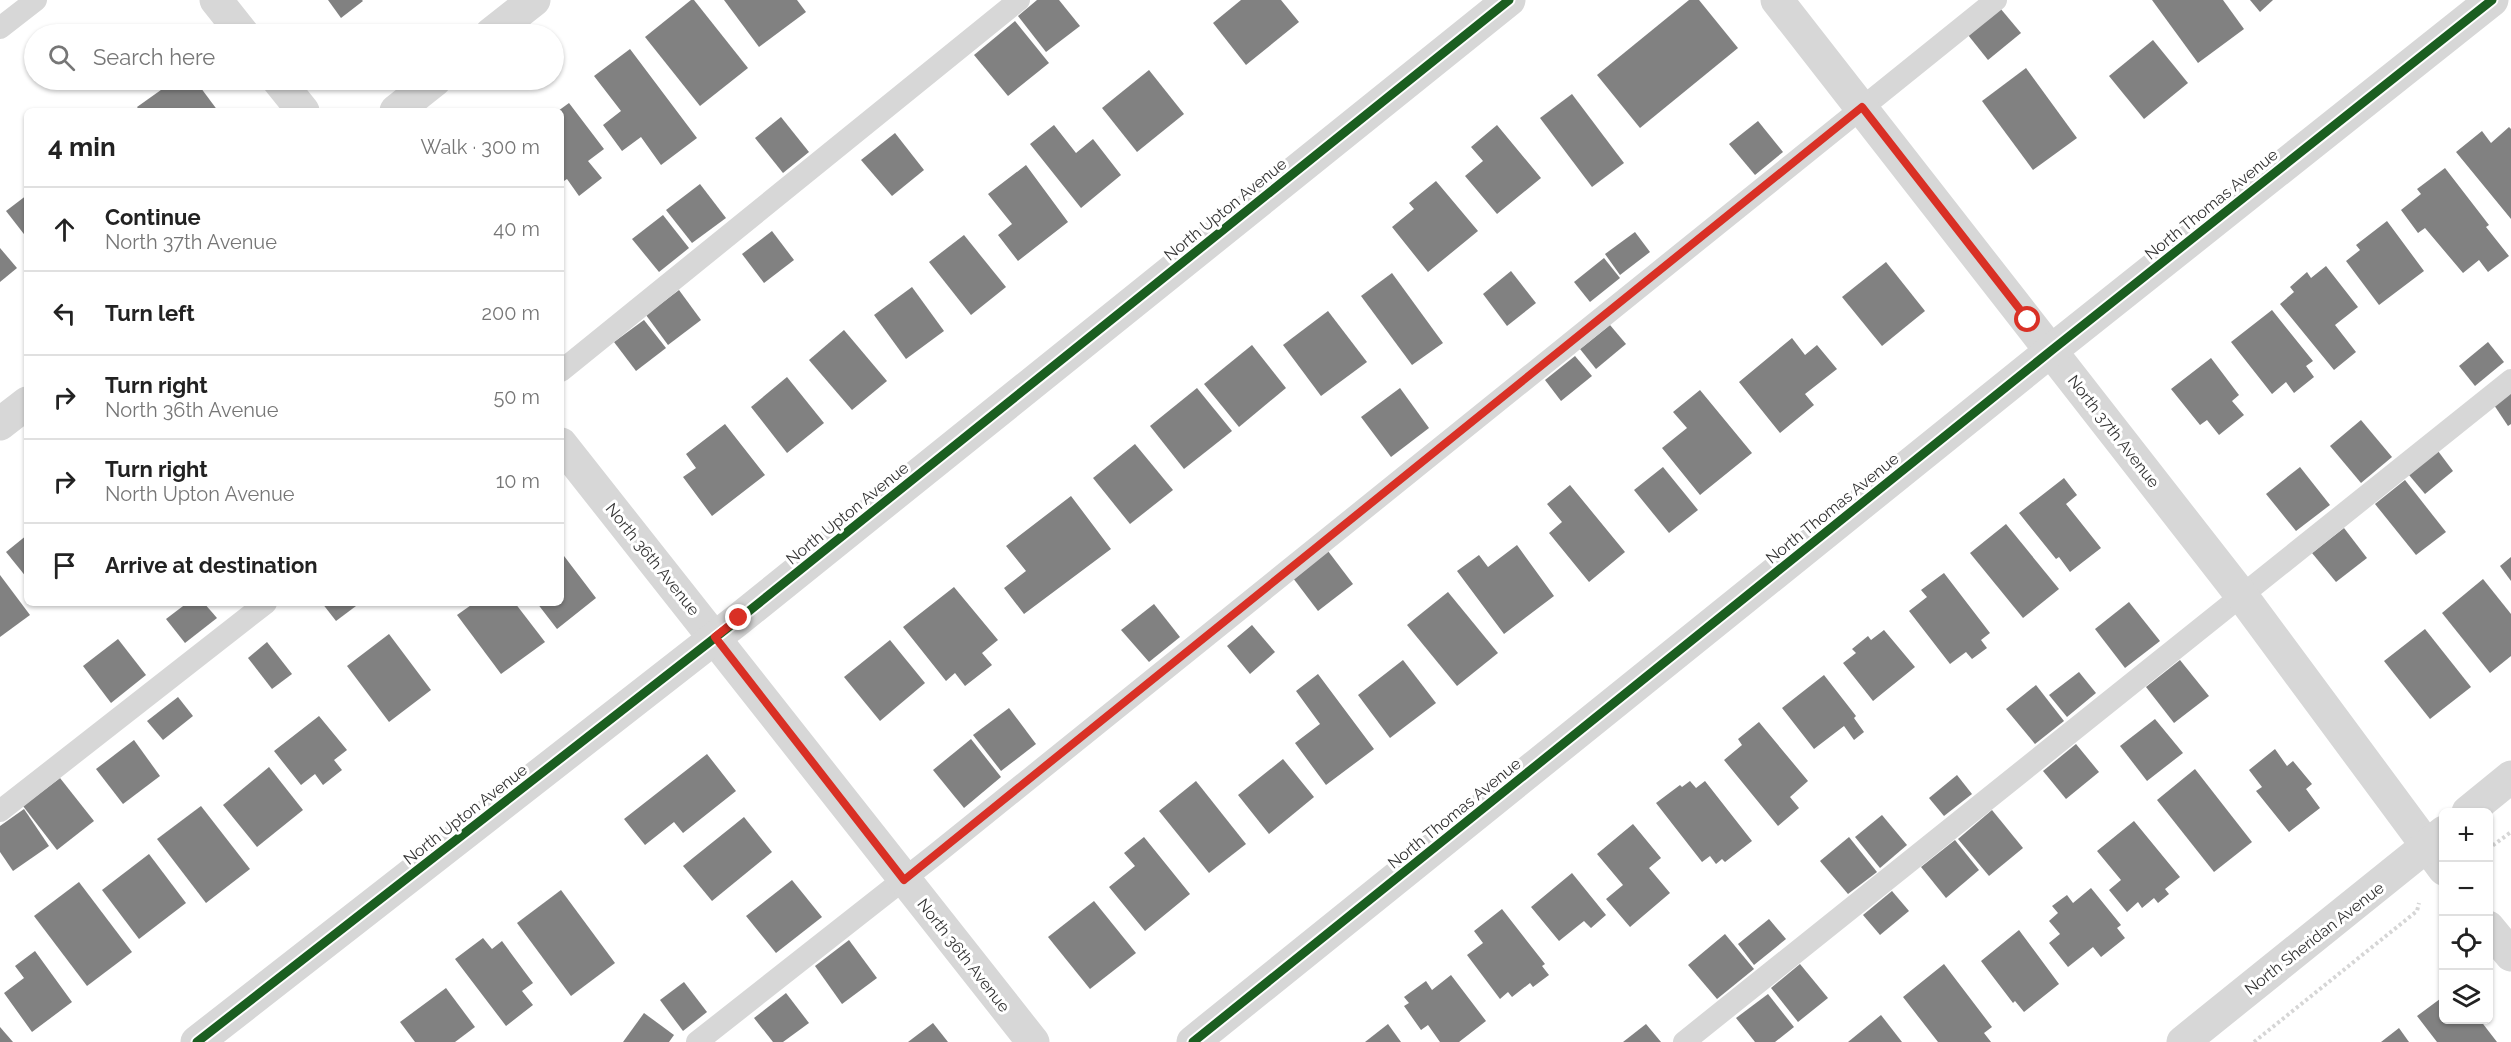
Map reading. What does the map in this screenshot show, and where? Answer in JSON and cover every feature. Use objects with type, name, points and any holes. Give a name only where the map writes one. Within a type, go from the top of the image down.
[{"type":"street","points":[[216,0],[235,24]]},
{"type":"street","points":[[504,24],[534,0]]},
{"type":"street","name":"North Upton Avenue","points":[[197,1042],[715,637],[1509,0]]},
{"type":"street","name":"North 37th Avenue","points":[[1777,0],[2052,350],[2438,849]]},
{"type":"street","name":"North Thomas Avenue","points":[[1193,1042],[2052,350],[2492,0]]},
{"type":"street","points":[[286,90],[301,108]]},
{"type":"street","points":[[400,108],[422,90]]},
{"type":"street","points":[[0,424],[24,405]]},
{"type":"street","name":"North 36th Avenue","points":[[564,448],[1033,1042]]},
{"type":"street","points":[[2474,808],[2511,777]]},
{"type":"street","name":"North Sheridan Avenue","points":[[2183,1042],[2438,849]]},
{"type":"street","points":[[2493,933],[2511,955]]},
{"type":"lane","points":[[0,28],[36,0]]},
{"type":"lane","points":[[564,369],[1019,0]]},
{"type":"lane","points":[[697,1042],[904,880],[1996,0]]},
{"type":"lane","points":[[1684,1042],[2511,380]]},
{"type":"lane","points":[[0,811],[262,606]]},
{"type":"path","points":[[2493,845],[2511,832]]},
{"type":"path","points":[[2254,1042],[2417,911],[2419,899]]},
{"type":"building","points":[[328,0],[362,0],[363,1],[341,18]]},
{"type":"building","points":[[691,0],[694,0],[748,68],[700,106],[645,37]]},
{"type":"building","points":[[724,0],[797,0],[806,12],[759,47]]},
{"type":"building","points":[[1037,0],[1059,0],[1080,26],[1046,52],[1018,16]]},
{"type":"building","points":[[1241,0],[1281,0],[1299,22],[1246,65],[1213,23]]},
{"type":"building","points":[[1689,0],[1699,0],[1738,48],[1640,128],[1597,75]]},
{"type":"building","points":[[2152,0],[2223,0],[2244,29],[2198,63]]},
{"type":"building","points":[[2250,0],[2273,0],[2260,12]]},
{"type":"building","points":[[2000,8],[2021,33],[1988,60],[1968,35]]},
{"type":"building","points":[[1015,21],[1049,63],[1008,96],[974,55]]},
{"type":"building","points":[[2153,40],[2188,83],[2144,119],[2109,76]]},
{"type":"building","points":[[630,49],[697,138],[661,165],[641,137],[622,151],[603,125],[621,111],[594,76]]},
{"type":"building","points":[[2026,68],[2077,138],[2033,170],[1982,101]]},
{"type":"building","points":[[1149,70],[1184,114],[1137,152],[1102,108]]},
{"type":"building","points":[[161,90],[202,90],[216,108],[138,108]]},
{"type":"building","points":[[1572,94],[1624,163],[1592,187],[1540,118]]},
{"type":"building","points":[[569,103],[604,149],[588,161],[602,178],[579,196],[567,179],[564,181],[564,108],[562,108]]},
{"type":"building","points":[[781,117],[809,152],[783,173],[755,138]]},
{"type":"building","points":[[1758,121],[1783,152],[1755,175],[1729,144]]},
{"type":"building","points":[[1054,125],[1076,153],[1093,139],[1121,175],[1081,208],[1030,144]]},
{"type":"building","points":[[1497,125],[1541,178],[1497,214],[1465,176],[1483,161],[1471,147]]},
{"type":"building","points":[[2509,127],[2511,129],[2511,219],[2456,152],[2482,131],[2491,143]]},
{"type":"building","points":[[895,133],[924,170],[892,196],[861,160]]},
{"type":"building","points":[[1026,165],[1068,222],[1018,261],[998,235],[1012,224],[988,194]]},
{"type":"building","points":[[2445,168],[2489,225],[2486,227],[2509,256],[2488,272],[2479,260],[2463,273],[2425,228],[2418,233],[2401,210],[2421,194],[2417,189]]},
{"type":"building","points":[[1436,181],[1478,231],[1428,272],[1392,227],[1414,209],[1409,203]]},
{"type":"building","points":[[700,184],[726,218],[692,243],[666,210]]},
{"type":"building","points":[[24,197],[24,234],[6,211]]},
{"type":"building","points":[[663,215],[689,248],[659,272],[632,239]]},
{"type":"building","points":[[2387,221],[2424,271],[2379,305],[2346,261],[2360,250],[2356,245]]},
{"type":"building","points":[[772,231],[794,260],[764,283],[742,254]]},
{"type":"building","points":[[1635,232],[1650,252],[1620,275],[1605,254]]},
{"type":"building","points":[[964,235],[1006,287],[971,315],[929,262]]},
{"type":"building","points":[[0,248],[17,268],[0,282]]},
{"type":"building","points":[[1604,258],[1620,278],[1590,302],[1574,282]]},
{"type":"building","points":[[1886,262],[1925,311],[1882,346],[1842,297]]},
{"type":"building","points":[[2326,266],[2358,307],[2335,325],[2356,352],[2334,370],[2280,304],[2294,292],[2290,287],[2307,272],[2311,278]]},
{"type":"building","points":[[1511,271],[1536,303],[1507,326],[1483,294]]},
{"type":"building","points":[[1392,273],[1443,343],[1412,365],[1361,296]]},
{"type":"building","points":[[912,287],[944,331],[906,359],[874,315]]},
{"type":"building","points":[[679,290],[701,320],[668,345],[646,315]]},
{"type":"building","points":[[2272,310],[2313,361],[2306,366],[2314,377],[2294,393],[2286,382],[2272,394],[2231,342]]},
{"type":"building","points":[[1328,311],[1367,362],[1321,396],[1283,345]]},
{"type":"building","points":[[644,320],[666,348],[636,371],[614,342]]},
{"type":"building","points":[[1610,325],[1626,344],[1596,369],[1580,349]]},
{"type":"building","points":[[844,330],[887,381],[852,410],[809,360]]},
{"type":"building","points":[[1792,338],[1805,355],[1817,345],[1837,369],[1805,394],[1814,405],[1780,433],[1739,382]]},
{"type":"building","points":[[2488,342],[2504,362],[2475,386],[2459,366]]},
{"type":"building","points":[[1252,345],[1286,388],[1239,427],[1204,384]]},
{"type":"building","points":[[1575,356],[1592,376],[1561,401],[1545,380]]},
{"type":"building","points":[[2211,358],[2239,395],[2232,401],[2244,415],[2219,435],[2207,420],[2200,425],[2171,389]]},
{"type":"building","points":[[787,377],[824,423],[787,453],[751,407]]},
{"type":"building","points":[[1197,388],[1232,431],[1184,469],[1150,426]]},
{"type":"building","points":[[1400,388],[1429,428],[1391,457],[1361,417]]},
{"type":"building","points":[[1700,390],[1752,453],[1700,495],[1662,448],[1687,428],[1673,412]]},
{"type":"building","points":[[2511,393],[2511,424],[2508,426],[2494,405]]},
{"type":"building","points":[[2361,420],[2392,457],[2361,483],[2330,446]]},
{"type":"building","points":[[725,424],[765,475],[712,516],[683,477],[696,468],[686,454]]},
{"type":"building","points":[[1135,444],[1173,490],[1130,524],[1093,478]]},
{"type":"building","points":[[2438,451],[2453,471],[2425,494],[2409,475]]},
{"type":"building","points":[[1663,467],[1698,510],[1669,533],[1634,490]]},
{"type":"building","points":[[2300,467],[2330,505],[2296,531],[2266,494]]},
{"type":"building","points":[[2064,478],[2077,495],[2066,504],[2101,548],[2070,572],[2059,557],[2056,559],[2019,513]]},
{"type":"building","points":[[2405,480],[2446,532],[2416,555],[2375,504]]},
{"type":"building","points":[[1570,485],[1625,552],[1589,582],[1549,533],[1562,522],[1547,504]]},
{"type":"building","points":[[1071,496],[1111,549],[1024,614],[1004,588],[1026,571],[1006,546]]},
{"type":"building","points":[[2006,524],[2059,589],[2023,618],[1970,553]]},
{"type":"building","points":[[2344,528],[2367,558],[2336,582],[2312,553]]},
{"type":"building","points":[[24,537],[24,574],[6,552]]},
{"type":"building","points":[[1517,545],[1554,596],[1504,634],[1457,571],[1479,555],[1488,567]]},
{"type":"building","points":[[1328,551],[1353,584],[1318,611],[1293,578]]},
{"type":"building","points":[[564,556],[596,598],[557,629],[539,606],[564,606]]},
{"type":"building","points":[[2511,557],[2511,581],[2500,566]]},
{"type":"building","points":[[1944,573],[1990,633],[1981,640],[1987,648],[1972,659],[1966,652],[1950,664],[1909,611],[1927,597],[1921,590]]},
{"type":"building","points":[[0,575],[30,615],[0,637]]},
{"type":"building","points":[[2483,579],[2511,614],[2511,656],[2490,673],[2442,613]]},
{"type":"building","points":[[954,587],[998,640],[982,653],[992,665],[965,686],[955,673],[946,681],[903,627]]},
{"type":"building","points":[[1448,592],[1498,653],[1457,686],[1407,625]]},
{"type":"building","points":[[2129,602],[2160,641],[2125,668],[2095,629]]},
{"type":"building","points":[[1154,604],[1180,637],[1149,662],[1121,630]]},
{"type":"building","points":[[183,606],[207,606],[217,618],[185,643],[166,619]]},
{"type":"building","points":[[324,606],[356,606],[336,621]]},
{"type":"building","points":[[470,606],[517,606],[545,642],[501,674],[457,615]]},
{"type":"building","points":[[1252,625],[1275,652],[1250,674],[1227,646]]},
{"type":"building","points":[[2425,629],[2471,687],[2430,719],[2384,661]]},
{"type":"building","points":[[1884,630],[1915,667],[1873,701],[1843,663],[1856,653],[1852,649],[1868,636],[1871,640]]},
{"type":"building","points":[[389,634],[431,690],[389,722],[347,666]]},
{"type":"building","points":[[118,639],[146,675],[111,703],[83,666]]},
{"type":"building","points":[[890,640],[925,683],[880,721],[844,677]]},
{"type":"building","points":[[267,642],[292,674],[272,689],[248,658]]},
{"type":"building","points":[[1403,660],[1436,703],[1390,738],[1358,695]]},
{"type":"building","points":[[2180,660],[2209,696],[2174,723],[2146,687]]},
{"type":"building","points":[[2079,672],[2096,693],[2067,717],[2049,695]]},
{"type":"building","points":[[1318,674],[1374,749],[1326,785],[1295,743],[1320,724],[1296,691]]},
{"type":"building","points":[[1824,675],[1856,716],[1854,718],[1864,732],[1854,740],[1844,726],[1814,749],[1782,708]]},
{"type":"building","points":[[2036,685],[2064,721],[2035,744],[2006,709]]},
{"type":"building","points":[[178,697],[193,716],[163,740],[147,721]]},
{"type":"building","points":[[1009,708],[1036,744],[1001,771],[973,735]]},
{"type":"building","points":[[319,716],[347,750],[334,760],[342,770],[323,785],[315,774],[301,785],[274,751]]},
{"type":"building","points":[[2155,719],[2183,753],[2147,781],[2120,746]]},
{"type":"building","points":[[1759,722],[1808,781],[1790,797],[1799,808],[1778,826],[1724,760],[1742,745],[1738,739]]},
{"type":"building","points":[[971,739],[1001,777],[964,808],[933,770]]},
{"type":"building","points":[[134,740],[160,776],[123,804],[96,769]]},
{"type":"building","points":[[2076,744],[2099,772],[2066,799],[2043,771]]},
{"type":"building","points":[[2275,749],[2287,766],[2293,761],[2312,784],[2306,789],[2320,808],[2289,832],[2256,791],[2262,787],[2249,770]]},
{"type":"building","points":[[707,754],[736,791],[683,833],[674,822],[645,845],[624,819]]},
{"type":"building","points":[[1283,759],[1314,797],[1269,834],[1238,795]]},
{"type":"building","points":[[269,767],[303,810],[257,847],[223,805]]},
{"type":"building","points":[[2195,769],[2252,842],[2214,872],[2157,800]]},
{"type":"building","points":[[1957,775],[1972,794],[1944,816],[1929,798]]},
{"type":"building","points":[[60,778],[94,821],[57,850],[23,806]]},
{"type":"building","points":[[1196,781],[1246,844],[1209,873],[1159,811]]},
{"type":"building","points":[[1690,781],[1696,788],[1705,781],[1752,841],[1725,862],[1722,859],[1716,864],[1710,856],[1702,862],[1656,803],[1680,785],[1682,787]]},
{"type":"building","points":[[201,806],[250,869],[206,903],[157,839]]},
{"type":"building","points":[[24,809],[49,846],[13,871],[0,852],[0,826]]},
{"type":"building","points":[[1992,810],[2023,848],[1989,876],[1958,839]]},
{"type":"building","points":[[1882,815],[1907,845],[1880,868],[1855,837]]},
{"type":"building","points":[[744,817],[772,852],[712,901],[683,866]]},
{"type":"building","points":[[2134,821],[2180,877],[2165,889],[2169,894],[2158,903],[2154,898],[2142,908],[2138,902],[2127,912],[2109,890],[2121,880],[2097,851]]},
{"type":"building","points":[[1633,824],[1661,858],[1649,868],[1670,893],[1630,927],[1606,899],[1623,885],[1597,854]]},
{"type":"building","points":[[1144,837],[1190,894],[1145,931],[1109,887],[1135,866],[1124,853]]},
{"type":"building","points":[[1849,837],[1877,872],[1848,894],[1820,861]]},
{"type":"building","points":[[1955,840],[1979,870],[1946,898],[1921,867]]},
{"type":"building","points":[[149,854],[186,903],[139,939],[102,890]]},
{"type":"building","points":[[1572,873],[1606,915],[1591,928],[1584,921],[1559,941],[1531,907]]},
{"type":"building","points":[[792,880],[822,917],[776,953],[746,916]]},
{"type":"building","points":[[79,882],[132,952],[87,986],[34,916]]},
{"type":"building","points":[[2091,888],[2121,925],[2117,928],[2125,938],[2101,957],[2093,947],[2068,967],[2049,943],[2060,934],[2049,921],[2058,913],[2052,906],[2067,895],[2073,903]]},
{"type":"building","points":[[561,890],[615,963],[571,996],[517,923]]},
{"type":"building","points":[[1892,891],[1909,911],[1880,935],[1863,915]]},
{"type":"building","points":[[1094,901],[1136,953],[1090,989],[1048,937]]},
{"type":"building","points":[[1502,909],[1545,964],[1542,966],[1549,975],[1533,987],[1530,983],[1512,997],[1508,992],[1500,999],[1467,955],[1483,943],[1474,931]]},
{"type":"building","points":[[1769,919],[1786,939],[1754,965],[1738,944]]},
{"type":"building","points":[[2019,930],[2059,984],[2024,1012],[2015,1001],[2013,1003],[1981,961]]},
{"type":"building","points":[[1725,934],[1754,969],[1717,999],[1688,965]]},
{"type":"building","points":[[483,938],[492,949],[502,941],[533,983],[522,991],[533,1005],[506,1026],[455,959]]},
{"type":"building","points":[[849,940],[877,978],[842,1004],[815,966]]},
{"type":"building","points":[[35,951],[72,1002],[32,1032],[4,993],[24,978],[15,966]]},
{"type":"building","points":[[1800,964],[1828,998],[1798,1022],[1771,988]]},
{"type":"building","points":[[1944,964],[1992,1027],[1984,1033],[1991,1042],[1938,1042],[1903,997]]},
{"type":"building","points":[[1451,975],[1486,1021],[1459,1042],[1440,1042],[1428,1025],[1421,1030],[1404,1006],[1409,1003],[1404,997],[1426,981],[1432,990]]},
{"type":"building","points":[[684,982],[707,1012],[683,1031],[660,1000]]},
{"type":"building","points":[[446,988],[475,1027],[455,1042],[415,1042],[400,1022]]},
{"type":"building","points":[[786,993],[809,1023],[783,1042],[773,1042],[754,1018]]},
{"type":"building","points":[[1768,994],[1794,1027],[1775,1042],[1755,1042],[1736,1018]]},
{"type":"building","points":[[2439,1000],[2439,1024],[2483,1024],[2497,1042],[2437,1042],[2417,1016]]},
{"type":"building","points":[[644,1013],[674,1035],[669,1042],[623,1042]]},
{"type":"building","points":[[1881,1015],[1902,1042],[1848,1042]]},
{"type":"building","points":[[933,1023],[948,1042],[908,1042]]},
{"type":"building","points":[[1388,1024],[1401,1042],[1365,1042]]},
{"type":"building","points":[[1646,1024],[1661,1042],[1623,1042]]},
{"type":"building","points":[[0,1027],[13,1042],[0,1042]]},
{"type":"building","points":[[2399,1028],[2409,1042],[2381,1042]]},
{"type":"cycle path","points":[[197,1042],[739,619],[1509,0]]},
{"type":"cycle path","points":[[1193,1042],[2052,350],[2492,0]]},
{"type":"route","points":[[739,618],[715,637],[904,880],[1862,107],[2028,320]]}]
